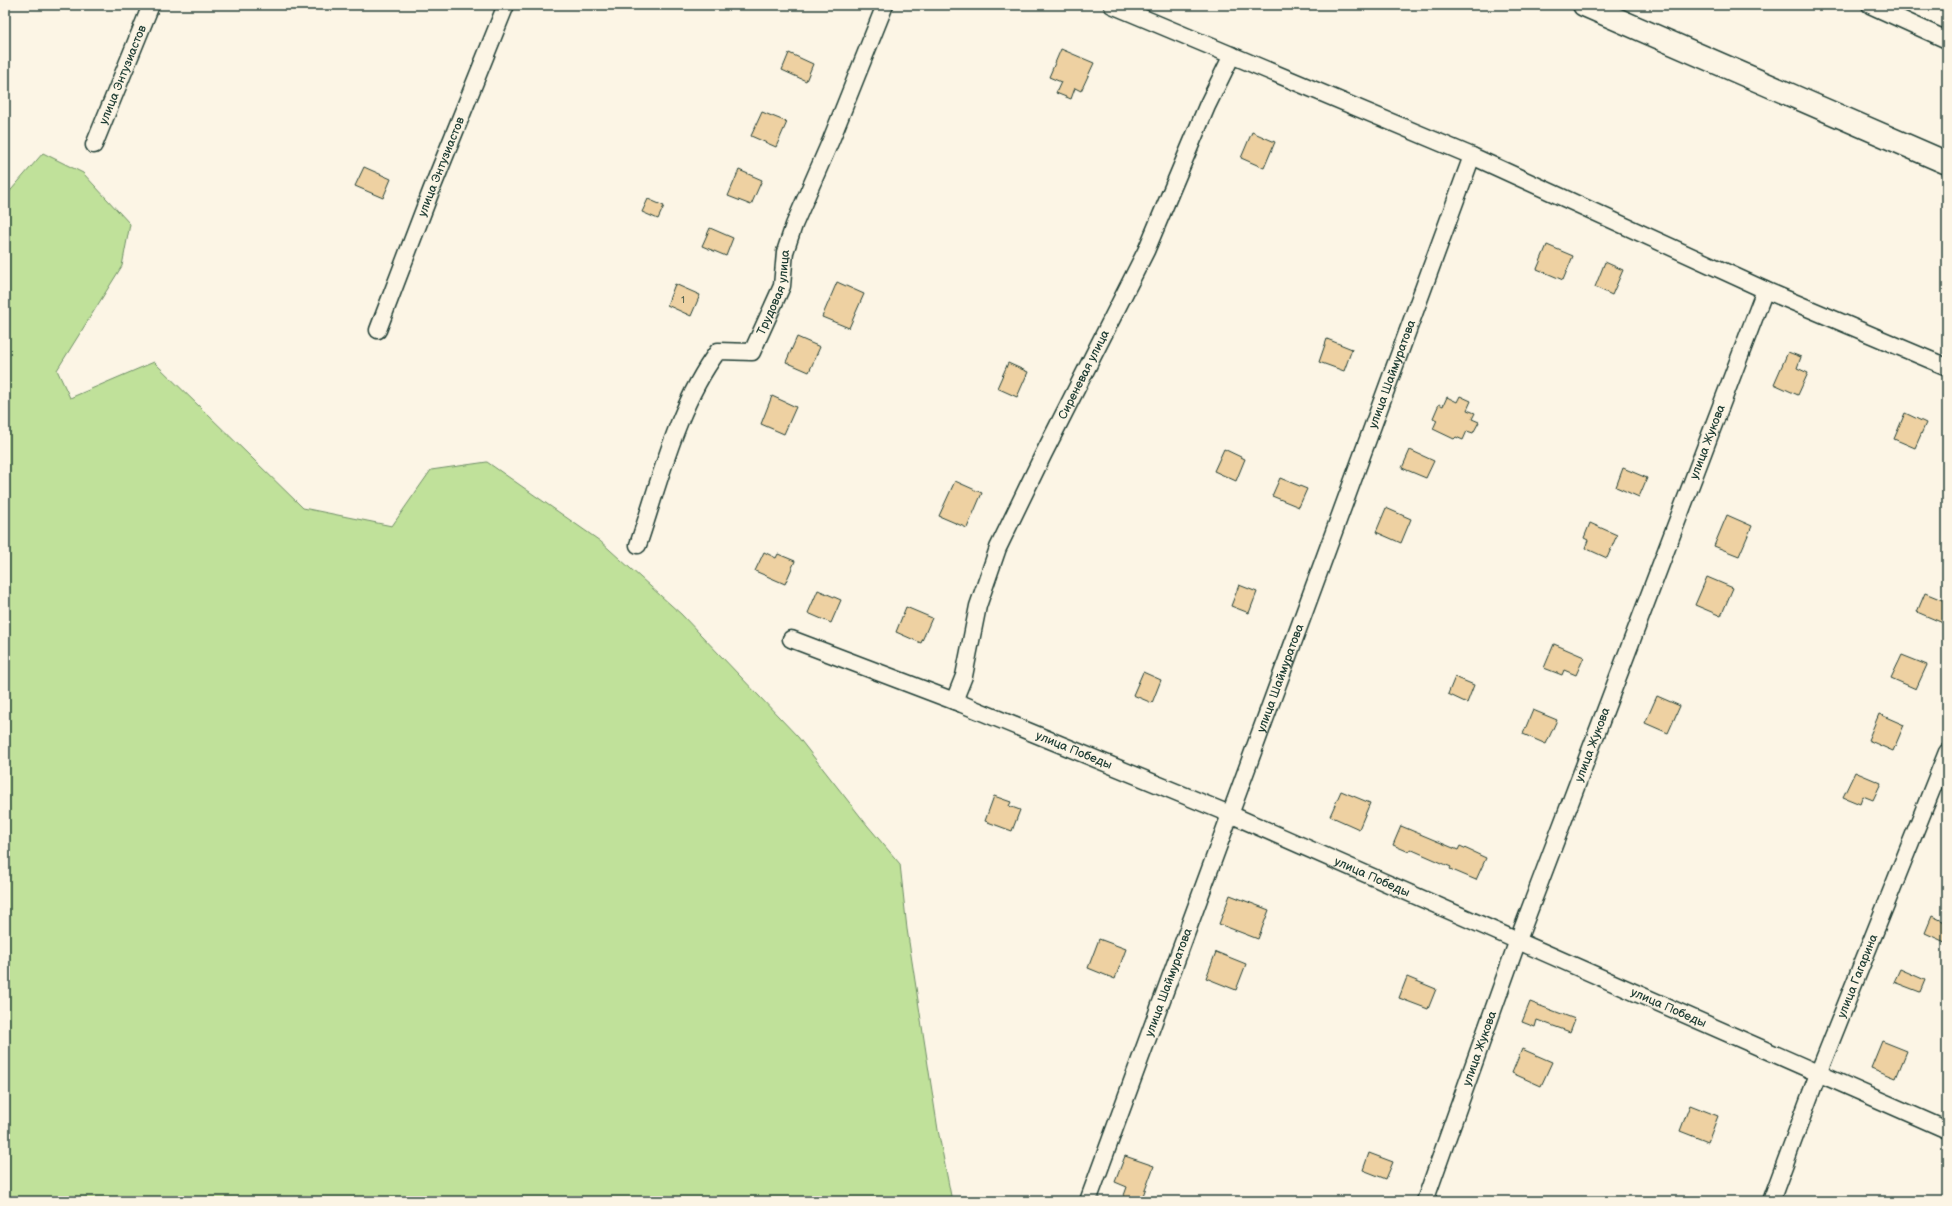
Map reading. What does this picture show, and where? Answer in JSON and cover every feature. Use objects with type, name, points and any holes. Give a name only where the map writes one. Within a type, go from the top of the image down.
[{"type":"main road","points":[[1584,5],[1947,163]]},
{"type":"street","name":"улица Энтузиастов","points":[[94,145],[151,5]]},
{"type":"street","name":"улица Энтузиастов","points":[[378,330],[431,191],[506,5]]},
{"type":"street","name":"Трудовая улица","points":[[638,545],[686,404],[703,372],[718,351],[752,352],[782,286],[785,252],[794,225],[831,140],[885,5]]},
{"type":"street","points":[[1112,5],[1472,156],[1765,290],[1947,367]]},
{"type":"street","points":[[1870,5],[1947,40]]},
{"type":"street","name":"Сиреневая улица","points":[[954,701],[964,676],[978,606],[998,548],[1043,455],[1146,251],[1207,106],[1232,55]]},
{"type":"street","name":"улица Шаймуратова","points":[[1088,1201],[1232,815],[1472,156]]},
{"type":"street","name":"улица Жукова","points":[[1425,1201],[1518,940],[1765,290]]},
{"type":"street","name":"улица Победы","points":[[791,639],[954,701],[1232,815],[1947,1130]]},
{"type":"street","name":"улица Гагарина","points":[[1771,1201],[1818,1074],[1947,752]]},
{"type":"green space","points":[[43,153],[83,173],[130,224],[122,266],[57,370],[70,398],[154,362],[303,508],[392,526],[431,470],[487,462],[600,541],[681,614],[798,737],[867,825],[900,864],[907,929],[938,1130],[952,1201],[5,1201],[5,197]]},
{"type":"building","points":[[1061,49],[1094,63],[1081,91],[1075,88],[1071,99],[1056,93],[1061,82],[1049,77]]},
{"type":"building","points":[[789,53],[813,64],[806,81],[782,70]]},
{"type":"building","points":[[762,112],[787,122],[776,147],[751,136]]},
{"type":"building","points":[[1252,132],[1275,142],[1264,168],[1241,158]]},
{"type":"building","points":[[364,167],[391,179],[383,198],[355,186]]},
{"type":"building","points":[[739,170],[762,180],[751,205],[728,196]]},
{"type":"building","points":[[648,199],[664,206],[658,219],[642,212]]},
{"type":"building","points":[[710,228],[733,238],[726,256],[702,246]]},
{"type":"building","points":[[1547,245],[1573,256],[1563,280],[1537,269]]},
{"type":"building","points":[[1605,262],[1623,270],[1612,295],[1595,287]]},
{"type":"building","points":[[837,282],[864,294],[849,328],[822,317]]},
{"type":"building","points":[[675,284],[700,295],[691,316],[667,305]]},
{"type":"building","points":[[797,337],[820,347],[809,372],[786,362]]},
{"type":"building","points":[[1327,339],[1352,349],[1344,371],[1319,362]]},
{"type":"building","points":[[1788,352],[1801,357],[1797,368],[1808,373],[1798,395],[1774,384]]},
{"type":"building","points":[[1008,363],[1028,372],[1017,397],[997,388]]},
{"type":"building","points":[[772,396],[796,407],[784,434],[761,424]]},
{"type":"building","points":[[1460,396],[1471,401],[1467,410],[1475,413],[1472,419],[1479,422],[1473,433],[1467,431],[1463,440],[1456,437],[1454,439],[1433,429],[1437,420],[1433,418],[1439,404],[1443,406],[1447,397],[1457,402]]},
{"type":"building","points":[[1905,413],[1926,423],[1915,448],[1894,439]]},
{"type":"building","points":[[1224,449],[1245,459],[1236,481],[1214,471]]},
{"type":"building","points":[[1410,450],[1434,461],[1426,478],[1402,468]]},
{"type":"building","points":[[1623,468],[1647,478],[1639,497],[1616,487]]},
{"type":"building","points":[[1280,478],[1307,489],[1299,507],[1272,496]]},
{"type":"building","points":[[955,481],[982,493],[967,528],[939,516]]},
{"type":"building","points":[[1386,508],[1411,519],[1401,543],[1376,532]]},
{"type":"building","points":[[1727,515],[1752,526],[1739,556],[1714,546]]},
{"type":"building","points":[[1590,523],[1617,535],[1607,558],[1585,548],[1588,540],[1584,538]]},
{"type":"building","points":[[764,552],[776,558],[778,554],[795,561],[785,584],[755,571]]},
{"type":"building","points":[[1707,577],[1733,588],[1721,616],[1695,605]]},
{"type":"building","points":[[1239,585],[1257,592],[1249,613],[1231,606]]},
{"type":"building","points":[[818,590],[841,600],[831,623],[808,613]]},
{"type":"building","points":[[1925,593],[1947,602],[1947,613],[1943,623],[1917,612]]},
{"type":"building","points":[[906,607],[932,618],[921,643],[896,632]]},
{"type":"building","points":[[1554,644],[1584,657],[1576,675],[1564,670],[1562,675],[1544,668]]},
{"type":"building","points":[[1902,655],[1927,665],[1916,689],[1891,678]]},
{"type":"building","points":[[1143,672],[1161,680],[1152,703],[1133,695]]},
{"type":"building","points":[[1455,677],[1474,685],[1467,703],[1448,694]]},
{"type":"building","points":[[1657,696],[1680,706],[1668,733],[1645,723]]},
{"type":"building","points":[[1533,710],[1557,720],[1546,744],[1523,734]]},
{"type":"building","points":[[1879,714],[1904,725],[1893,751],[1868,740]]},
{"type":"building","points":[[1855,772],[1881,783],[1873,800],[1863,796],[1860,804],[1843,797]]},
{"type":"building","points":[[1341,791],[1370,803],[1359,829],[1330,816]]},
{"type":"building","points":[[994,796],[1011,802],[1009,806],[1020,810],[1012,831],[985,821]]},
{"type":"building","points":[[1401,826],[1458,850],[1460,846],[1486,858],[1476,880],[1410,849],[1409,852],[1393,845]]},
{"type":"building","points":[[1230,895],[1269,910],[1258,939],[1219,924]]},
{"type":"building","points":[[1932,916],[1947,923],[1947,943],[1925,933]]},
{"type":"building","points":[[1099,939],[1126,949],[1115,979],[1088,968]]},
{"type":"building","points":[[1216,952],[1246,964],[1236,990],[1206,978]]},
{"type":"building","points":[[1900,969],[1925,980],[1920,992],[1894,982]]},
{"type":"building","points":[[1407,977],[1436,989],[1428,1009],[1399,998]]},
{"type":"building","points":[[1530,1002],[1575,1019],[1570,1032],[1537,1020],[1535,1027],[1522,1022]]},
{"type":"building","points":[[1882,1041],[1907,1051],[1896,1078],[1871,1068]]},
{"type":"building","points":[[1522,1049],[1552,1062],[1541,1086],[1512,1073]]},
{"type":"building","points":[[1690,1105],[1718,1116],[1708,1142],[1680,1131]]},
{"type":"building","points":[[1369,1153],[1393,1162],[1386,1179],[1363,1170]]},
{"type":"building","points":[[1125,1156],[1154,1166],[1141,1201],[1122,1201],[1127,1187],[1115,1182]]}]
